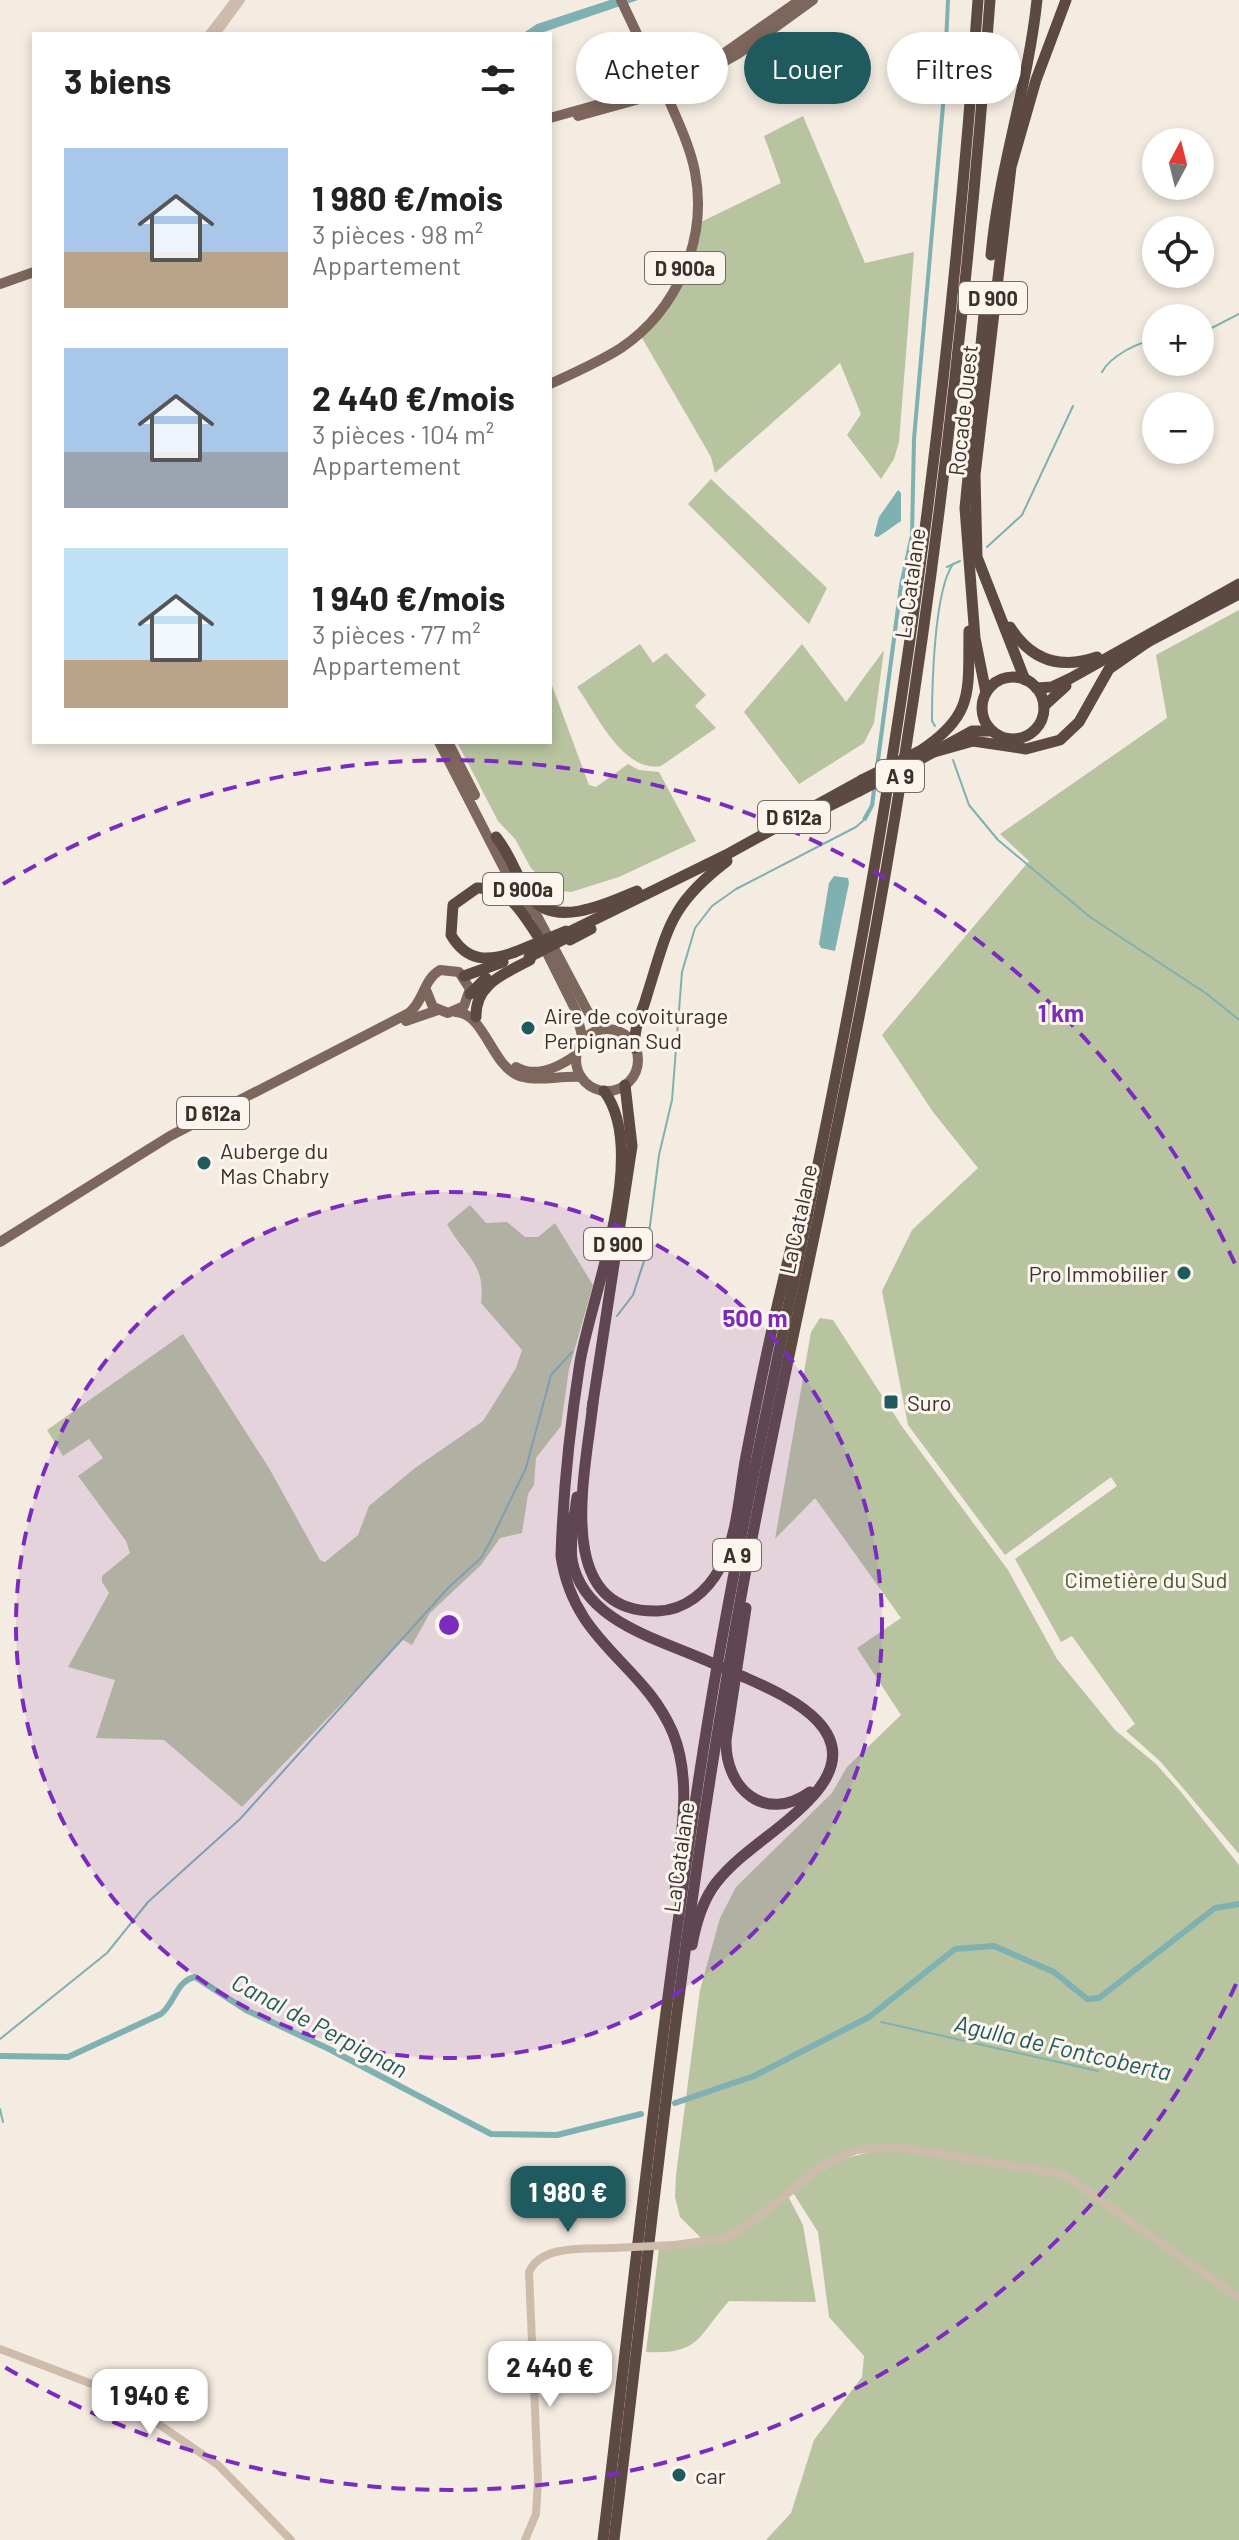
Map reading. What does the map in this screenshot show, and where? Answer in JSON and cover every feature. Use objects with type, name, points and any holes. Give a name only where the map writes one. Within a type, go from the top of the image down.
[{"type":"highway","name":"La Catalane","points":[[603,2540],[675,1939],[735,1566],[816,1174],[872,881],[909,650],[947,350],[978,0]]},
{"type":"highway","name":"La Catalane","points":[[614,2540],[678,1999],[701,1835],[751,1543],[866,982],[918,666],[959,350],[990,0]]},
{"type":"highway","name":"Rocade Ouest","points":[[982,709],[986,693],[975,638],[969,572],[967,477],[995,211],[1027,74],[1037,0]]},
{"type":"highway","name":"Rocade Ouest","points":[[1025,680],[977,557],[973,509],[997,260],[1011,167],[1021,126],[1066,0]]},
{"type":"highway","points":[[920,756],[947,733],[965,702],[969,572]]},
{"type":"highway","points":[[1036,688],[1052,687],[1071,678],[1124,645],[1239,584]]},
{"type":"highway","points":[[934,752],[972,731],[992,731],[1010,739],[1023,738],[1039,725],[1044,706],[1063,688],[1239,594]]},
{"type":"highway","points":[[994,603],[1025,648],[1051,662],[1082,662],[1124,645]]},
{"type":"highway","points":[[920,756],[973,741],[1026,749],[1060,740],[1079,722],[1109,669],[1149,641]]},
{"type":"highway","points":[[986,693],[1003,679],[1025,680],[1036,688],[1044,706]]},
{"type":"highway","points":[[920,756],[966,730],[978,719],[982,709]]},
{"type":"highway","points":[[982,709],[992,731]]},
{"type":"highway","name":"D 612a","points":[[464,976],[525,955],[663,892],[860,785],[920,756]]},
{"type":"highway","name":"D 900a","points":[[496,837],[531,898],[557,911],[584,910],[624,897],[710,858],[727,858]]},
{"type":"highway","points":[[635,1048],[636,1023],[665,931],[694,887],[727,858]]},
{"type":"highway","name":"D 612a","points":[[568,935],[583,925],[727,858]]},
{"type":"highway","points":[[525,955],[477,959],[457,947],[449,923],[453,905],[460,897],[477,888],[501,892],[518,907],[537,935]]},
{"type":"highway","points":[[476,1017],[476,1003],[483,990],[525,955]]},
{"type":"highway","name":"D 612a","points":[[469,997],[487,978],[525,955]]},
{"type":"highway","name":"D 900","points":[[593,1402],[632,1146],[625,1085]]},
{"type":"highway","name":"D 900","points":[[574,1400],[584,1340],[608,1257],[623,1150],[615,1109],[604,1091]]},
{"type":"highway","points":[[593,1402],[580,1535],[589,1571],[604,1591],[631,1608],[666,1610],[684,1605],[708,1586],[727,1552],[778,1305],[807,1189],[816,1174]]},
{"type":"highway","points":[[574,1400],[572,1559],[579,1579],[594,1602],[615,1619],[800,1703],[821,1721],[830,1747],[828,1768],[813,1796],[715,1885],[700,1913],[687,1979],[678,1999]]},
{"type":"highway","points":[[574,1400],[561,1540],[564,1576],[580,1616],[653,1699],[673,1734],[682,1768],[683,1797],[671,1917],[675,1939]]},
{"type":"highway","points":[[573,1524],[593,1402]]},
{"type":"highway","points":[[751,1543],[753,1564],[726,1760],[736,1784],[747,1795],[765,1803],[791,1802],[822,1782]]},
{"type":"main road","name":"D 900a","points":[[552,383],[605,357],[636,336],[659,313],[682,275],[694,239],[698,190],[693,162],[668,98],[621,0]]},
{"type":"main road","points":[[728,49],[800,0]]},
{"type":"main road","points":[[728,60],[813,0]]},
{"type":"main road","points":[[552,119],[606,104]]},
{"type":"main road","points":[[3,284],[32,273]]},
{"type":"main road","name":"D 900a","points":[[440,744],[576,1011],[583,1040]]},
{"type":"main road","name":"D 900a","points":[[450,745],[574,990],[588,1012],[607,1029]]},
{"type":"main road","points":[[576,1055],[581,1077],[588,1085],[604,1091],[625,1085],[637,1069],[635,1048],[624,1034],[607,1029],[583,1040],[576,1055],[549,1070],[522,1071],[507,1062],[476,1017],[464,976],[453,969],[440,970],[430,978],[426,990],[429,1002],[438,1010],[467,1015],[502,1064],[515,1074],[528,1078],[581,1077]]},
{"type":"main road","name":"D 612a","points":[[0,1242],[170,1136],[409,1013],[417,1007],[426,990]]},
{"type":"main road","points":[[454,1012],[469,997]]},
{"type":"main road","name":"D 612a","points":[[0,1249],[172,1140],[419,1015],[438,1010]]},
{"type":"street","points":[[211,32],[235,0]]},
{"type":"street","points":[[217,32],[241,0]]},
{"type":"street","points":[[525,2540],[536,2514],[538,2480],[529,2272],[540,2258],[565,2251],[675,2245],[725,2238],[751,2223],[823,2165],[856,2150],[895,2147],[1063,2174],[1239,2298]]},
{"type":"street","points":[[0,2349],[92,2384],[125,2401],[218,2465],[291,2540]]},
{"type":"green space","points":[[803,116],[865,263],[914,252],[899,442],[894,459],[881,479],[847,435],[861,414],[840,363],[715,473],[711,457],[642,338],[666,312],[682,286],[701,222],[781,183],[764,136]]},
{"type":"green space","points":[[711,479],[827,588],[809,624],[688,504]]},
{"type":"green space","name":"Cimetière du Sud","points":[[1239,610],[1239,1854],[1160,1761],[1126,1731],[1135,1724],[1072,1636],[1061,1642],[1015,1559],[1117,1486],[1111,1477],[1005,1555],[908,1425],[882,1291],[912,1230],[978,1168],[933,1112],[882,1035],[1029,861],[1000,834],[1167,718],[1156,655]]},
{"type":"green space","points":[[640,644],[653,663],[666,653],[706,695],[695,706],[716,728],[661,766],[647,766],[623,751],[577,687]]},
{"type":"green space","points":[[802,644],[846,702],[884,650],[874,723],[864,743],[799,784],[744,712]]},
{"type":"green space","points":[[552,685],[589,785],[596,787],[628,764],[639,770],[659,772],[696,841],[619,877],[571,892],[553,890],[531,868],[515,839],[498,821],[458,744],[552,744]]},
{"type":"green space","points":[[470,1205],[486,1223],[507,1222],[525,1237],[538,1237],[555,1223],[593,1285],[569,1369],[561,1426],[536,1458],[534,1485],[528,1494],[522,1533],[500,1538],[481,1565],[430,1613],[412,1645],[403,1640],[242,1807],[164,1740],[96,1738],[115,1680],[68,1667],[109,1593],[102,1576],[130,1553],[126,1541],[78,1476],[103,1458],[89,1439],[63,1456],[47,1430],[183,1334],[269,1468],[320,1560],[325,1562],[358,1535],[369,1506],[415,1468],[483,1421],[516,1368],[522,1350],[481,1303],[482,1289],[477,1268],[447,1224]]},
{"type":"green space","points":[[820,1318],[833,1320],[903,1428],[1008,1570],[1057,1659],[1115,1730],[1156,1764],[1181,1792],[1239,1865],[1239,2294],[1064,2172],[895,2144],[855,2147],[821,2162],[749,2221],[724,2236],[703,2240],[680,2217],[675,2197],[676,2175],[700,1990],[720,1918],[736,1887],[832,1793],[847,1767],[901,1715],[857,1648],[901,1618],[815,1498],[775,1539],[811,1332]]},
{"type":"green space","points":[[895,2150],[1062,2177],[1239,2301],[1239,2540],[766,2540],[791,2513],[814,2440],[862,2377],[864,2356],[829,2317],[818,2232],[792,2191],[840,2161]]},
{"type":"green space","points":[[787,2194],[803,2225],[816,2302],[729,2301],[696,2341],[688,2346],[664,2352],[646,2352],[659,2249],[726,2241]]},
{"type":"water","points":[[610,0],[638,0],[544,32],[525,32],[537,24]]},
{"type":"water","points":[[946,0],[950,0],[948,32],[944,32]]},
{"type":"water","points":[[945,104],[916,439],[914,535],[903,586],[874,806],[866,821],[862,819],[870,805],[899,585],[910,535],[912,439],[941,105]]},
{"type":"water","points":[[898,490],[901,493],[901,521],[878,537],[874,536],[879,517]]},
{"type":"water","points":[[834,876],[848,878],[849,883],[835,951],[821,948],[819,944],[829,883]]},
{"type":"waterway","points":[[1214,327],[1239,314]]},
{"type":"waterway","points":[[1102,372],[1126,350],[1142,343]]},
{"type":"waterway","points":[[987,547],[1022,515],[1073,406]]},
{"type":"waterway","points":[[947,567],[960,561]]},
{"type":"waterway","points":[[935,726],[932,721],[935,640],[942,595],[953,564]]},
{"type":"waterway","points":[[953,760],[969,805],[998,840],[1090,917],[1207,994],[1239,1020]]},
{"type":"waterway","points":[[647,1249],[659,1155],[672,1100],[682,972],[695,928],[712,906],[736,889],[856,827],[865,819]]},
{"type":"waterway","points":[[617,1316],[633,1295],[645,1258]]},
{"type":"waterway","points":[[0,2039],[107,1953],[148,1902],[240,1819],[449,1587],[481,1558],[526,1468],[551,1375],[572,1352]]},
{"type":"waterway","name":"Canal de Perpignan","points":[[675,2103],[754,2076],[869,2017],[955,1949],[994,1946],[1054,1972],[1087,1999],[1099,1998],[1215,1908],[1239,1904]]},
{"type":"waterway","name":"Canal de Perpignan","points":[[0,2056],[68,2057],[161,2014],[184,1983],[195,1977],[246,2010],[329,2049],[491,2134],[557,2135],[641,2114]]},
{"type":"waterway","name":"Agulla de Fontcoberta","points":[[881,2022],[1098,2071]]},
{"type":"waterway","points":[[0,2109],[3,2122]]},
{"type":"place","name":"Aire de covoiturage Perpignan Sud","points":[[528,1028]]},
{"type":"place","name":"Auberge du Mas Chabry","points":[[204,1163]]},
{"type":"place","name":"Pro Immobilier","points":[[1184,1273]]},
{"type":"place","name":"Suro","points":[[891,1402]]},
{"type":"place","name":"car","points":[[679,2475]]}]
